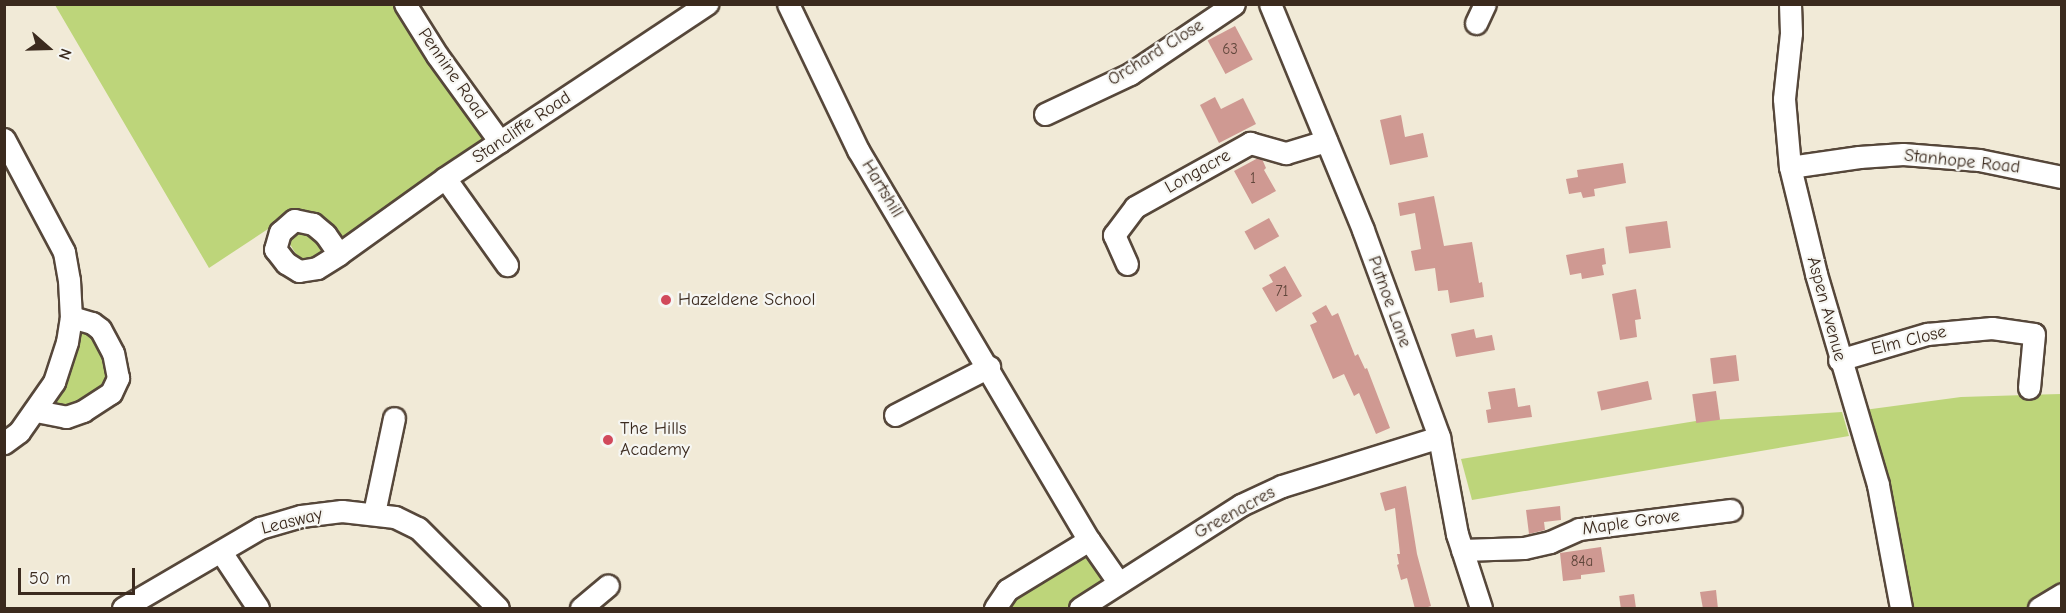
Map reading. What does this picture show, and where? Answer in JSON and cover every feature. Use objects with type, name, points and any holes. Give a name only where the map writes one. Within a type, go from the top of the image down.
[{"type":"street","name":"Pennine Road","points":[[405,4],[437,55],[500,142]]},
{"type":"street","name":"Stancliffe Road","points":[[339,254],[446,178],[707,4]]},
{"type":"street","name":"Hartshill","points":[[788,4],[858,150],[989,367],[1089,540],[1119,583]]},
{"type":"street","name":"Orchard Close","points":[[1045,114],[1130,74],[1234,4]]},
{"type":"street","name":"Putnoe Lane","points":[[1270,4],[1363,230],[1439,436],[1462,550],[1481,609]]},
{"type":"street","points":[[1476,23],[1485,4]]},
{"type":"street","name":"Aspen Avenue","points":[[1790,4],[1791,33],[1784,99],[1790,167],[1839,360],[1878,485],[1901,609]]},
{"type":"street","points":[[4,139],[64,252],[69,280],[71,317],[68,342],[54,382],[36,411],[19,432],[4,443]]},
{"type":"street","name":"Longacre","points":[[1127,264],[1114,235],[1135,207],[1250,143],[1286,153],[1326,141]]},
{"type":"street","name":"Stanhope Road","points":[[1790,167],[1859,157],[1903,154],[1979,160],[2061,177]]},
{"type":"street","points":[[446,178],[507,265]]},
{"type":"street","points":[[36,411],[66,417],[83,411],[111,393],[118,378],[112,353],[100,330],[92,323],[71,317]]},
{"type":"street","name":"Elm Close","points":[[1839,360],[1947,330],[2002,330],[2034,334],[2029,388]]},
{"type":"street","points":[[896,415],[989,367]]},
{"type":"street","points":[[374,513],[394,418]]},
{"type":"street","name":"Greenacres","points":[[1080,609],[1241,505],[1282,486],[1439,436]]},
{"type":"street","name":"Maple Grove","points":[[1462,550],[1524,548],[1550,542],[1579,529],[1731,510]]},
{"type":"street","name":"Leasway","points":[[123,609],[260,528],[301,516],[342,511],[395,517],[418,528],[498,609]]},
{"type":"street","points":[[995,609],[1007,590],[1089,540]]},
{"type":"street","points":[[221,552],[258,609]]},
{"type":"street","points":[[581,609],[608,585]]},
{"type":"street","points":[[2039,609],[2061,594]]},
{"type":"green space","points":[[55,5],[395,5],[485,130],[478,150],[316,260],[299,259],[277,223],[209,268]]},
{"type":"green space","points":[[84,327],[94,332],[112,367],[111,380],[71,412],[54,409],[53,397],[77,333]]},
{"type":"green space","points":[[2061,394],[2061,587],[2026,608],[1909,608],[1864,410],[1961,397]]},
{"type":"green space","points":[[1842,412],[1849,436],[1472,500],[1461,459],[1696,421]]},
{"type":"green space","points":[[1086,553],[1106,585],[1069,608],[1003,608],[1007,601]]},
{"type":"building","points":[[1235,26],[1253,60],[1225,74],[1208,41]]},
{"type":"building","points":[[1215,97],[1221,109],[1243,98],[1256,124],[1219,143],[1200,105]]},
{"type":"building","points":[[1401,115],[1405,137],[1423,133],[1428,157],[1390,165],[1380,120]]},
{"type":"building","points":[[1258,158],[1262,159],[1266,168],[1264,170],[1276,191],[1252,204],[1234,171]]},
{"type":"building","points":[[1623,163],[1626,183],[1594,189],[1595,196],[1583,198],[1581,192],[1569,194],[1566,179],[1578,177],[1577,170]]},
{"type":"building","points":[[1434,196],[1444,246],[1472,242],[1479,283],[1482,282],[1484,297],[1450,303],[1448,290],[1438,291],[1435,268],[1415,271],[1411,251],[1421,249],[1415,213],[1400,216],[1398,203]]},
{"type":"building","points":[[1269,218],[1279,236],[1255,250],[1245,232]]},
{"type":"building","points":[[1667,221],[1671,248],[1629,254],[1625,227]]},
{"type":"building","points":[[1604,248],[1606,264],[1602,265],[1604,275],[1582,279],[1581,273],[1570,275],[1566,255]]},
{"type":"building","points":[[1285,266],[1302,296],[1276,312],[1262,288],[1273,282],[1269,275]]},
{"type":"building","points":[[1636,289],[1641,319],[1635,320],[1637,337],[1620,340],[1612,294]]},
{"type":"building","points":[[1326,305],[1332,316],[1338,313],[1355,356],[1358,354],[1365,369],[1367,368],[1390,428],[1376,434],[1359,393],[1354,396],[1344,374],[1333,379],[1310,325],[1317,322],[1312,313]]},
{"type":"building","points":[[1474,329],[1476,338],[1492,335],[1495,350],[1456,357],[1451,334]]},
{"type":"building","points":[[1736,355],[1739,381],[1713,384],[1710,358]]},
{"type":"building","points":[[1648,381],[1652,400],[1601,410],[1597,392]]},
{"type":"building","points":[[1515,388],[1518,407],[1530,405],[1532,417],[1488,423],[1486,410],[1491,409],[1488,392]]},
{"type":"building","points":[[1716,391],[1720,420],[1696,423],[1692,394]]},
{"type":"building","points":[[1406,486],[1417,554],[1431,606],[1422,609],[1415,609],[1407,578],[1401,580],[1397,565],[1399,564],[1397,554],[1400,554],[1395,508],[1385,511],[1380,493]]},
{"type":"building","points":[[1560,506],[1561,520],[1544,522],[1545,530],[1529,534],[1526,510]]},
{"type":"building","points":[[1601,547],[1605,572],[1581,575],[1581,579],[1563,581],[1560,553]]},
{"type":"building","points":[[1716,590],[1718,609],[1703,609],[1700,592]]},
{"type":"building","points":[[1634,594],[1636,608],[1621,608],[1619,596]]},
{"type":"place","name":"Hazeldene School","points":[[666,300]]},
{"type":"place","name":"The Hills Academy","points":[[608,440]]}]
